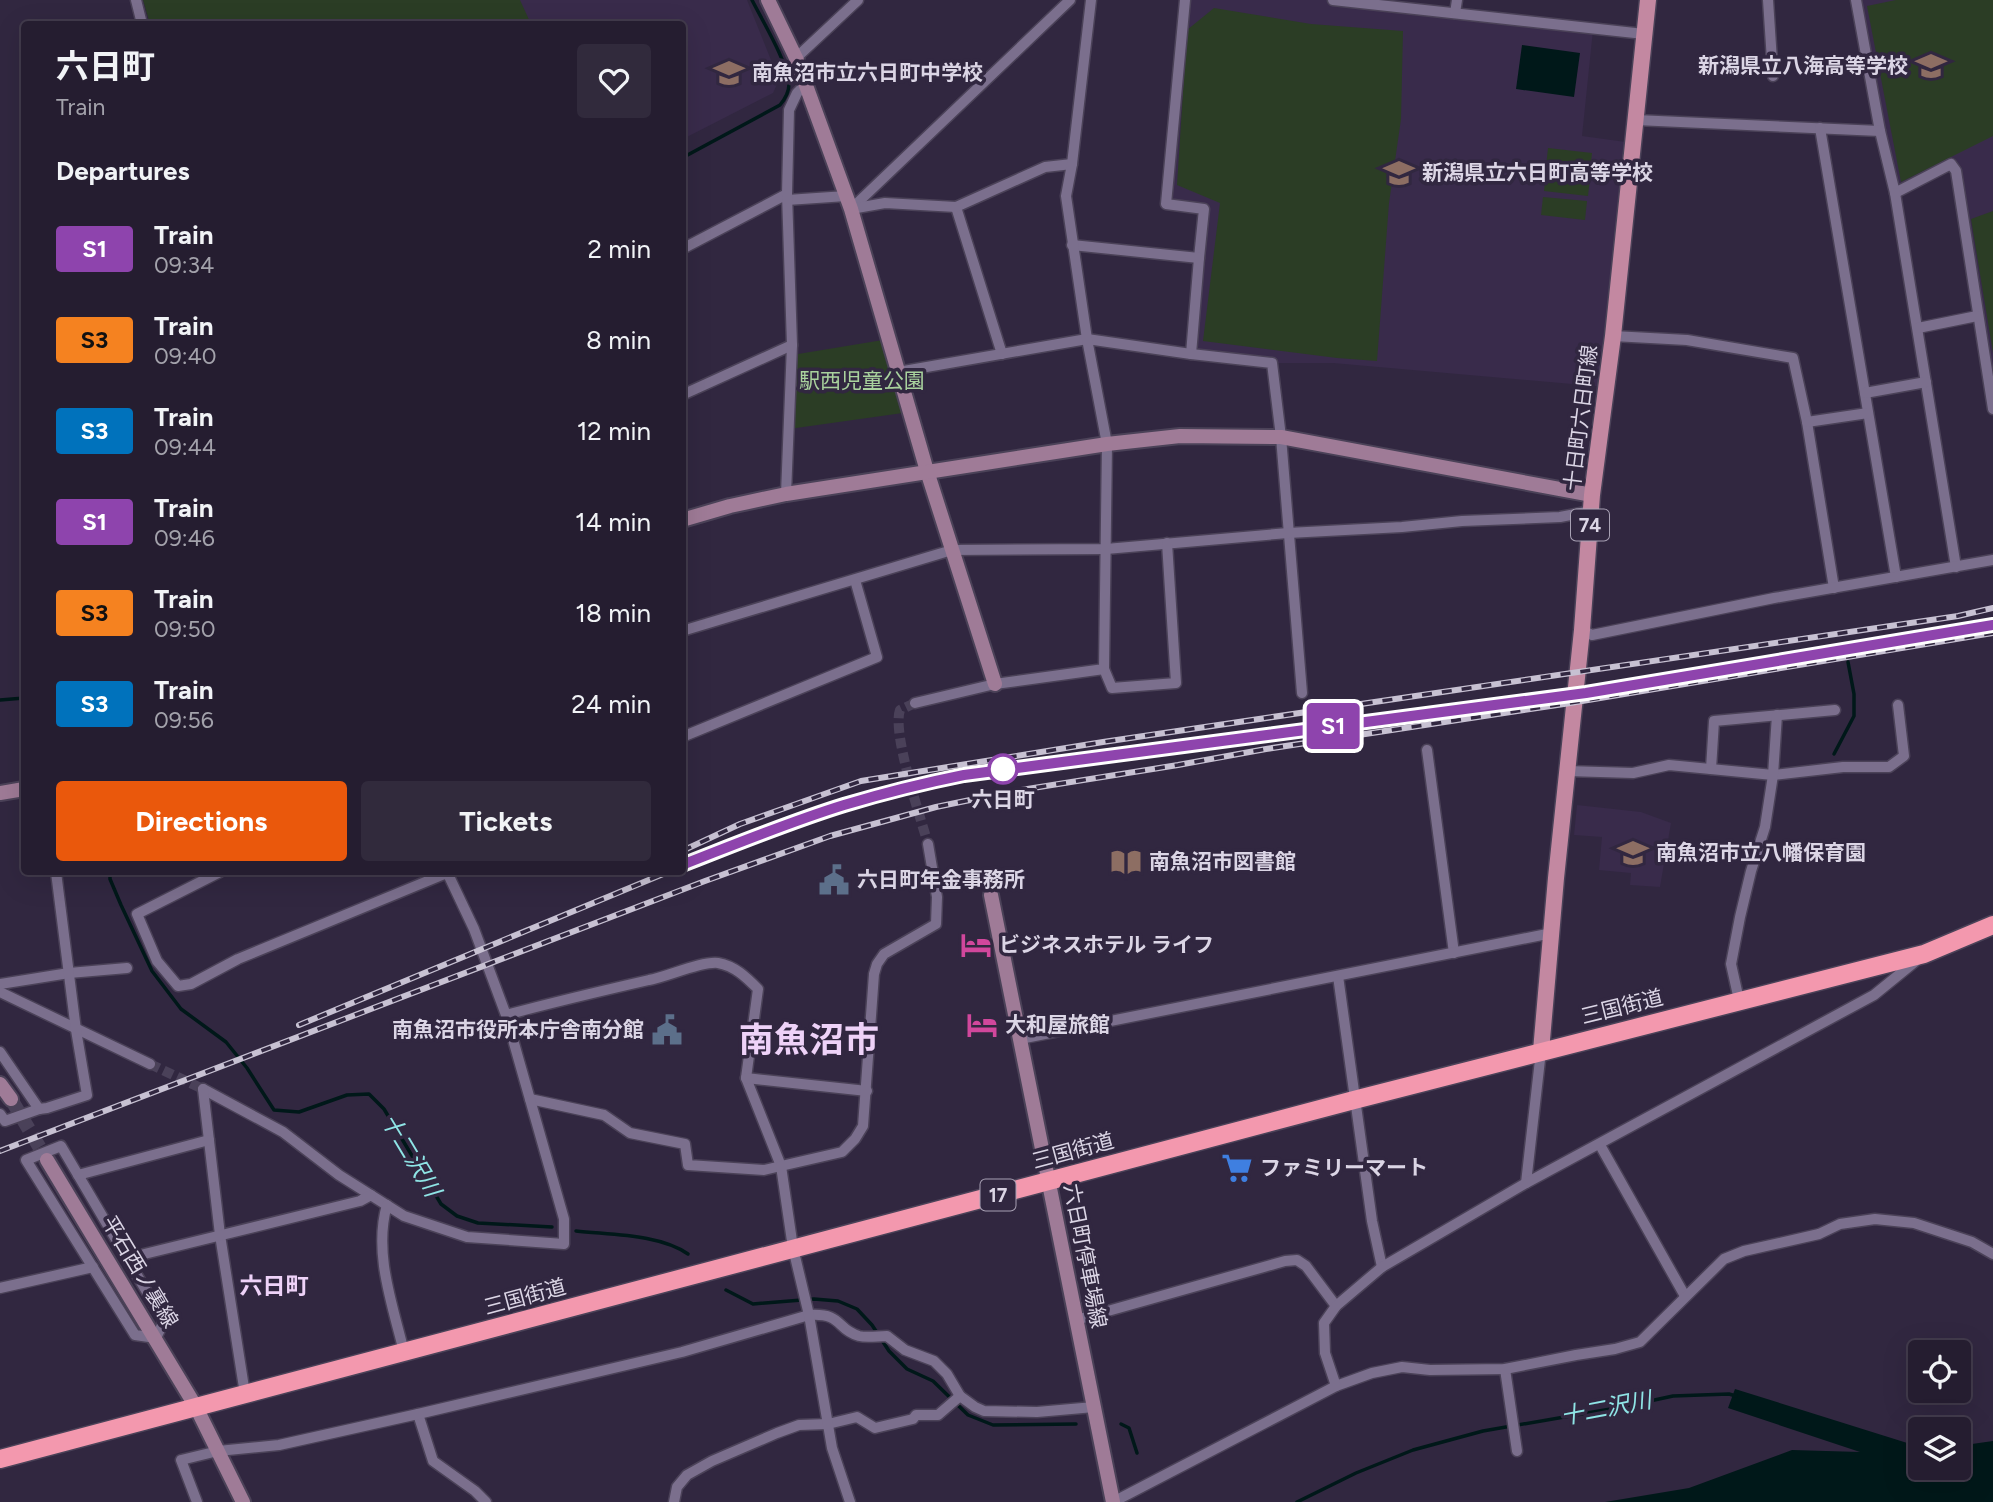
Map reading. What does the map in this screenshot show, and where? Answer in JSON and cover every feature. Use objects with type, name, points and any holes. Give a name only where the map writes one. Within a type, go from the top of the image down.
[{"type":"highway","name":"三国街道","points":[[0,1459],[1354,1100],[1924,954],[1993,925]]},
{"type":"main road","name":"十日町六日町線","points":[[1541,1051],[1592,503],[1613,336],[1647,0]]},
{"type":"street","points":[[136,0],[141,21]]},
{"type":"street","points":[[768,0],[796,58],[849,203],[927,471],[995,684]]},
{"type":"street","points":[[796,58],[858,0]]},
{"type":"street","points":[[849,203],[1070,0]]},
{"type":"street","points":[[1091,0],[1066,196],[1087,339],[1107,444],[1104,669],[1112,688],[1176,683],[1167,544]]},
{"type":"street","points":[[1185,0],[1166,204],[1203,209],[1191,354]]},
{"type":"street","points":[[1333,0],[1644,34]]},
{"type":"street","points":[[1455,13],[1457,0]]},
{"type":"street","points":[[1768,0],[1773,76]]},
{"type":"street","points":[[1857,0],[1880,131],[1895,193],[1956,567]]},
{"type":"street","points":[[786,494],[792,345],[787,197],[789,110],[797,93],[806,84]]},
{"type":"street","points":[[1636,120],[1880,131]]},
{"type":"street","points":[[1820,128],[1896,577]]},
{"type":"street","points":[[686,247],[787,197],[849,203],[956,206],[1045,167],[1072,164]]},
{"type":"street","points":[[1895,193],[1951,164],[1956,171],[1993,410]]},
{"type":"street","points":[[956,206],[1002,354]]},
{"type":"street","points":[[1072,245],[1199,258]]},
{"type":"street","points":[[1918,328],[1977,316]]},
{"type":"street","points":[[1613,336],[1687,340],[1793,358],[1807,422],[1834,588]]},
{"type":"street","points":[[898,372],[1087,339],[1272,363],[1281,437],[1302,693]]},
{"type":"street","points":[[686,393],[792,345]]},
{"type":"street","points":[[1865,393],[1926,382]]},
{"type":"street","points":[[1807,422],[1868,413]]},
{"type":"street","points":[[686,519],[786,494],[1107,444],[1180,436],[1281,437],[1592,503]]},
{"type":"street","points":[[686,630],[952,550],[1106,549],[1288,533],[1560,517],[1592,503]]},
{"type":"street","points":[[1582,630],[1592,635],[1774,598],[1993,560]]},
{"type":"street","points":[[686,735],[877,657],[855,580]]},
{"type":"street","points":[[915,703],[995,684],[1104,669]]},
{"type":"street","points":[[1567,771],[1633,773],[1669,765],[1773,775],[1843,767],[1889,767],[1904,756],[1898,705]]},
{"type":"street","points":[[1711,769],[1714,721],[1835,710]]},
{"type":"street","points":[[1739,1000],[1731,964],[1740,917],[1765,827],[1773,775],[1777,716]]},
{"type":"street","points":[[1427,750],[1454,953]]},
{"type":"street","points":[[0,793],[21,790]]},
{"type":"street","points":[[530,1099],[604,1115],[630,1133],[685,1144],[688,1165],[764,1170],[842,1152],[863,1126],[874,974],[877,964],[884,954],[936,924],[937,897],[928,844]]},
{"type":"street","points":[[0,1114],[5,1121],[39,1108],[87,1095],[56,875]]},
{"type":"street","points":[[213,875],[137,914],[157,961],[178,986],[191,984],[238,959],[440,875]]},
{"type":"street","points":[[245,1394],[220,1235],[204,1089],[283,1132],[339,1175],[404,1216],[467,1237],[564,1244],[564,1219],[506,1015],[474,929],[448,875]]},
{"type":"street","name":"六日町停車場線","points":[[991,895],[1113,1502]]},
{"type":"street","points":[[1020,1039],[1552,933]]},
{"type":"street","points":[[1336,1386],[1325,1353],[1324,1323],[1336,1306],[1382,1267],[1527,1183],[1874,995],[1924,954]]},
{"type":"street","points":[[506,1015],[716,963],[740,971],[758,989],[746,1078],[781,1166],[793,1248],[808,1311],[832,1448],[850,1502]]},
{"type":"street","points":[[0,984],[127,968]]},
{"type":"street","points":[[1338,976],[1372,1222],[1382,1267]]},
{"type":"street","points":[[0,992],[150,1064]]},
{"type":"street","points":[[1527,1183],[1541,1051]]},
{"type":"street","points":[[0,1052],[39,1108]]},
{"type":"street","points":[[746,1078],[867,1091]]},
{"type":"street","points":[[0,1084],[11,1099]]},
{"type":"street","points":[[78,1175],[209,1140]]},
{"type":"street","points":[[1600,1145],[1685,1296]]},
{"type":"street","points":[[61,1146],[128,1258],[164,1321],[156,1338],[135,1335],[26,1160],[61,1146]]},
{"type":"street","name":"平石西ノ裏線","points":[[47,1160],[196,1407],[243,1502]]},
{"type":"street","points":[[128,1258],[360,1201],[371,1195]]},
{"type":"street","points":[[387,1205],[382,1221],[384,1268],[404,1352]]},
{"type":"street","points":[[1113,1502],[1336,1386],[1372,1373],[1402,1367],[1430,1370],[1505,1369],[1640,1342],[1724,1259],[1744,1251],[1819,1234],[1840,1224],[1875,1219],[1914,1223],[1972,1242],[1993,1254]]},
{"type":"street","points":[[1076,1320],[1285,1261],[1297,1260],[1306,1266],[1336,1306]]},
{"type":"street","points":[[0,1288],[93,1267]]},
{"type":"street","points":[[197,1502],[181,1460],[218,1451],[279,1445],[682,1352],[808,1311],[835,1318],[849,1332],[861,1337],[887,1336],[905,1350],[934,1361],[947,1374],[960,1396],[984,1411],[1037,1412],[1094,1407]]},
{"type":"street","points":[[1505,1369],[1517,1451]]},
{"type":"street","points":[[674,1502],[677,1487],[687,1475],[712,1461],[778,1433],[799,1426],[828,1424],[858,1417],[875,1429],[913,1419],[916,1415],[938,1415],[960,1396]]},
{"type":"street","points":[[418,1414],[433,1461],[486,1502]]},
{"type":"shaded area","name":"南魚沼市立六日町中学校","points":[[143,0],[747,0],[779,80],[773,93],[686,137],[686,21],[149,21]]},
{"type":"shaded area","name":"新潟県立六日町高等学校","points":[[1185,0],[1333,0],[1593,30],[1582,136],[1633,143],[1606,387],[1333,363],[1272,363],[1191,354],[1203,210],[1166,204]]},
{"type":"shaded area","name":"新潟県立八海高等学校","points":[[1856,0],[1993,0],[1993,409],[1951,164],[1895,193]]},
{"type":"shaded area","points":[[1522,45],[1580,53],[1574,97],[1516,89]]},
{"type":"shaded area","name":"南魚沼市立八幡保育園","points":[[1577,805],[1641,812],[1671,823],[1660,887],[1630,885],[1631,873],[1599,870],[1602,837],[1574,835]]},
{"type":"shaded area","points":[[1735,1389],[1908,1443],[1908,1480],[1971,1480],[1971,1444],[1993,1441],[1993,1502],[1605,1502],[1689,1488],[1792,1450],[1860,1452],[1728,1408]]},
{"type":"green space","points":[[143,0],[520,0],[530,21],[149,21]]},
{"type":"green space","name":"新潟県立八海高等学校","points":[[1896,0],[1993,0],[1993,136],[1901,182],[1867,6]]},
{"type":"green space","points":[[1214,8],[1311,24],[1403,31],[1401,119],[1389,203],[1377,361],[1203,341],[1220,203],[1177,185],[1187,30]]},
{"type":"green space","points":[[1548,148],[1592,153],[1590,171],[1546,167]]},
{"type":"green space","points":[[1546,173],[1590,178],[1588,196],[1544,191]]},
{"type":"green space","points":[[1543,197],[1587,201],[1585,220],[1541,215]]},
{"type":"green space","points":[[1993,211],[1993,353],[1971,219]]},
{"type":"green space","name":"駅西児童公園","points":[[889,339],[910,412],[789,429],[792,355]]},
{"type":"waterway","points":[[686,156],[780,105],[786,95],[788,75],[752,0]]},
{"type":"waterway","points":[[1834,754],[1854,716],[1854,694],[1848,662]]},
{"type":"waterway","name":"十二沢川","points":[[0,700],[21,698]]},
{"type":"waterway","name":"十二沢川","points":[[110,875],[152,971],[181,1009],[226,1042],[247,1068],[274,1110],[299,1112],[347,1095],[369,1094],[384,1109],[441,1204],[457,1216],[478,1223],[552,1227]]},
{"type":"waterway","name":"十二沢川","points":[[576,1231],[649,1239],[676,1247],[688,1254]]},
{"type":"waterway","name":"十二沢川","points":[[726,1290],[753,1304],[814,1299],[838,1301],[857,1309],[872,1325],[889,1351],[907,1369],[933,1381],[968,1415],[993,1425],[1076,1424]]},
{"type":"waterway","name":"十二沢川","points":[[1297,1502],[1356,1473],[1413,1450],[1483,1431],[1673,1396],[1736,1396]]},
{"type":"waterway","name":"十二沢川","points":[[1121,1424],[1129,1428],[1137,1453]]},
{"type":"tunnel","points":[[915,703],[900,710],[900,737],[928,844]]},
{"type":"tunnel","points":[[150,1064],[203,1089]]},
{"type":"tunnel","points":[[11,1099],[47,1160]]},
{"type":"railway","points":[[686,849],[740,824],[861,781],[1103,742],[1958,616],[1993,608]]},
{"type":"railway","points":[[0,1151],[705,881],[830,836],[936,807],[1014,791],[1266,749],[1564,704],[1993,633]]},
{"type":"railway","points":[[686,863],[821,814],[965,775],[1496,704]]},
{"type":"railway","points":[[299,1025],[661,875]]},
{"type":"train","name":"S1","points":[[686,863],[786,824],[844,805],[964,775],[1586,693],[1993,625]]},
{"type":"place","name":"新潟県立八海高等学校","points":[[1931,66]]},
{"type":"place","name":"南魚沼市立六日町中学校","points":[[729,73]]},
{"type":"place","name":"新潟県立六日町高等学校","points":[[1399,173]]},
{"type":"place","name":"六日町","points":[[1003,769]]},
{"type":"place","name":"南魚沼市立八幡保育園","points":[[1633,853]]},
{"type":"place","name":"南魚沼市図書館","points":[[1126,862]]},
{"type":"place","name":"六日町年金事務所","points":[[834,880]]},
{"type":"place","name":"ビジネスホテル ライフ","points":[[976,945]]},
{"type":"place","name":"大和屋旅館","points":[[982,1025]]},
{"type":"place","name":"南魚沼市役所本庁舎南分館","points":[[667,1030]]},
{"type":"place","name":"ファミリーマート","points":[[1237,1168]]},
{"type":"district","name":"南魚沼市","points":[[809,1040]]},
{"type":"district","name":"六日町","points":[[274,1286]]}]
